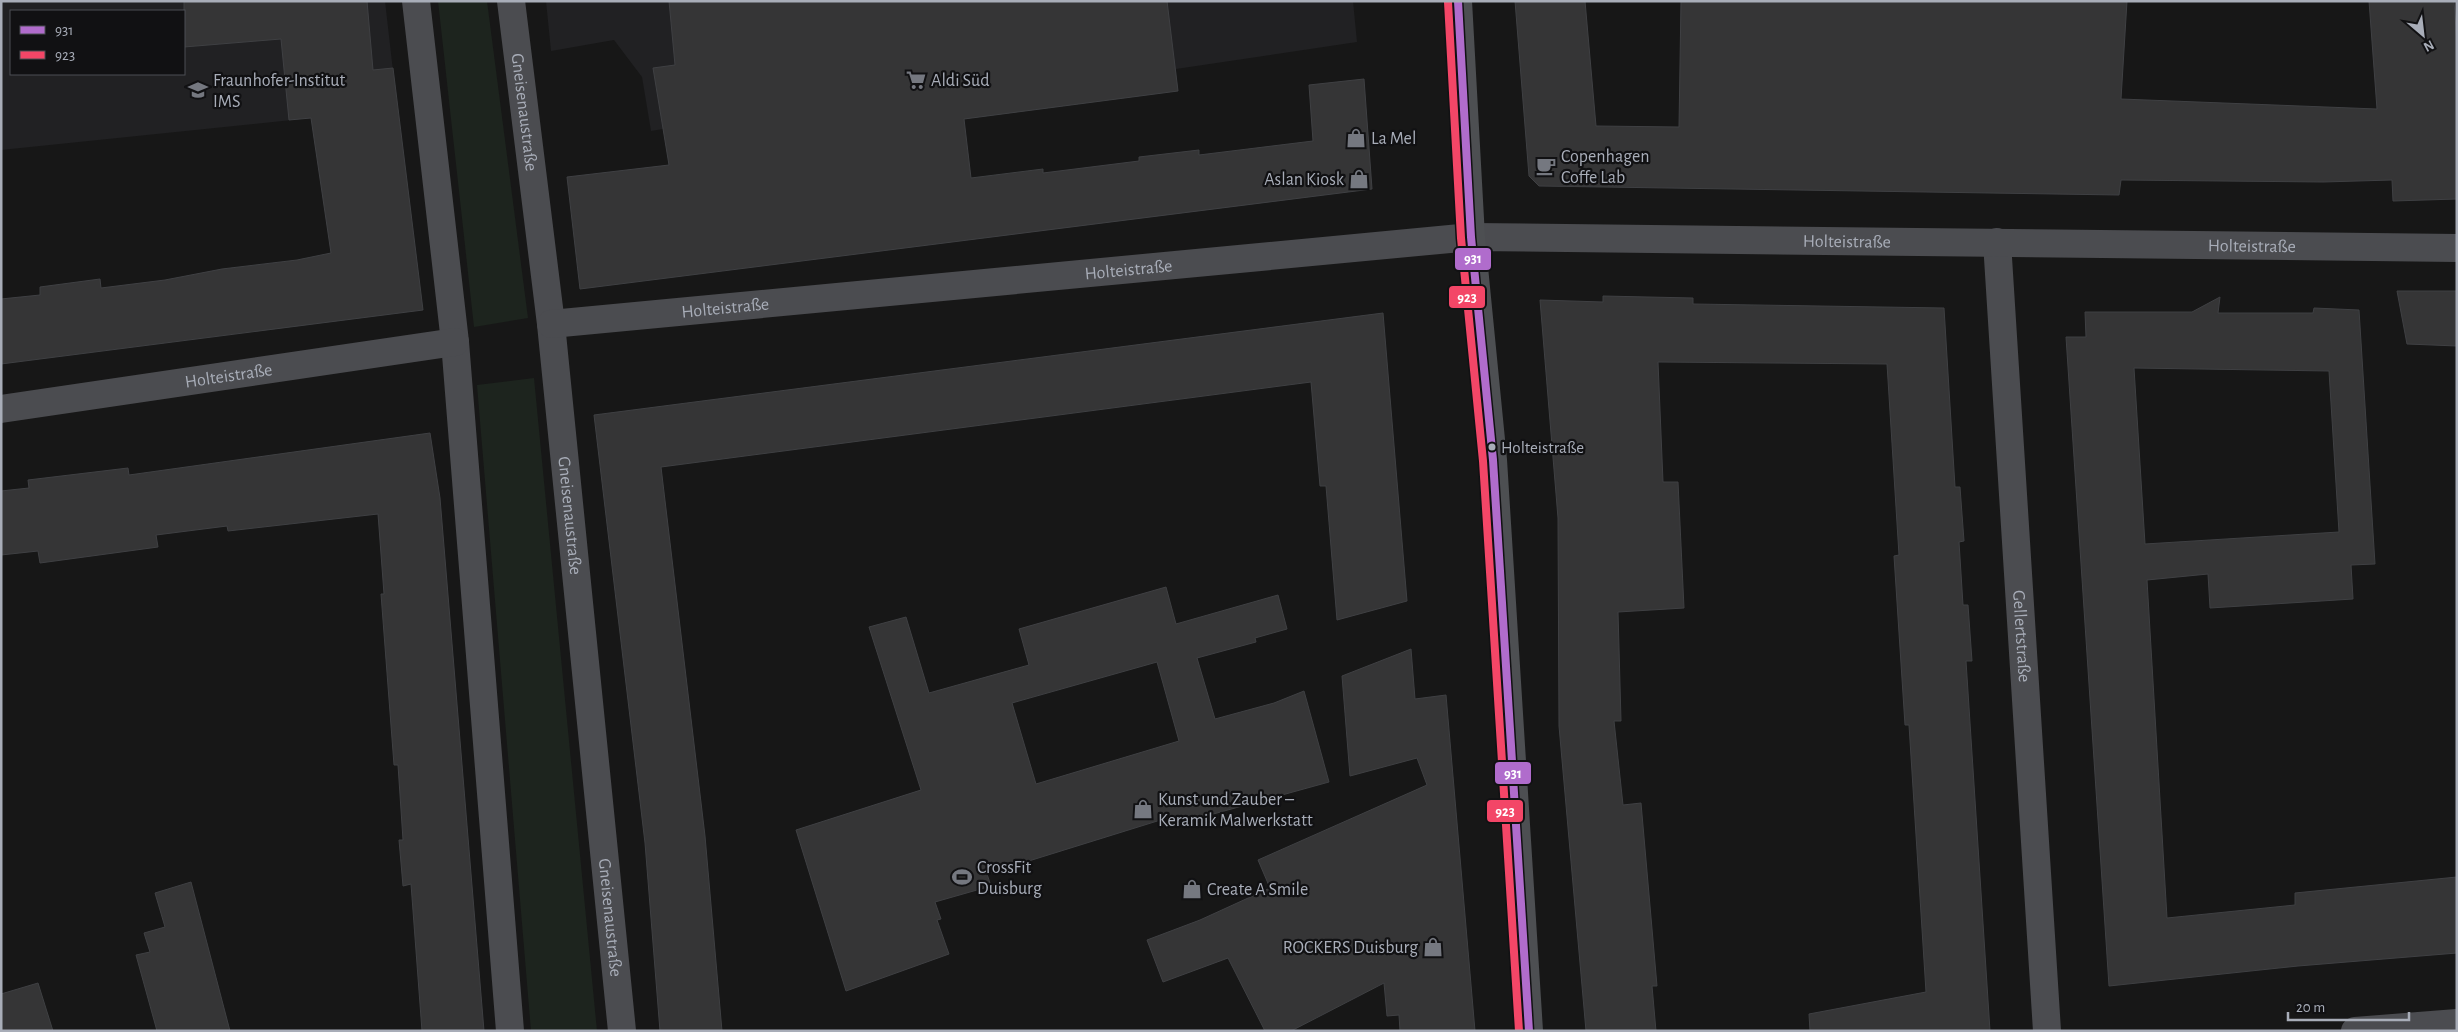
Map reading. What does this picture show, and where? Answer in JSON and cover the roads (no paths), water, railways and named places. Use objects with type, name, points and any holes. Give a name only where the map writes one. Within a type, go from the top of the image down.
[{"type":"main road","points":[[1458,1],[1471,237],[1493,460],[1529,1031]]},
{"type":"street","points":[[416,1],[455,342],[510,1031]]},
{"type":"street","name":"Gneisenaustraße","points":[[511,1],[551,324],[622,1031]]},
{"type":"street","name":"Holteistraße","points":[[551,324],[1471,237],[2457,248]]},
{"type":"street","name":"Gellertstraße","points":[[1997,242],[2047,1031]]},
{"type":"street","name":"Holteistraße","points":[[1,409],[455,342]]},
{"type":"street","points":[[2355,1031],[2457,1023]]},
{"type":"place","name":"Aldi Süd","points":[[916,80]]},
{"type":"place","name":"Fraunhofer-Institut IMS","points":[[198,90]]},
{"type":"place","name":"La Mel","points":[[1356,138]]},
{"type":"place","name":"Copenhagen Coffe Lab","points":[[1546,166]]},
{"type":"place","name":"Aslan Kiosk","points":[[1359,179]]},
{"type":"place","name":"Holteistraße","points":[[1492,447]]},
{"type":"place","name":"Kunst und Zauber – Keramik Malwerkstatt","points":[[1143,809]]},
{"type":"place","name":"CrossFit Duisburg","points":[[962,877]]},
{"type":"place","name":"Create A Smile","points":[[1192,889]]},
{"type":"place","name":"ROCKERS Duisburg","points":[[1433,947]]}]
